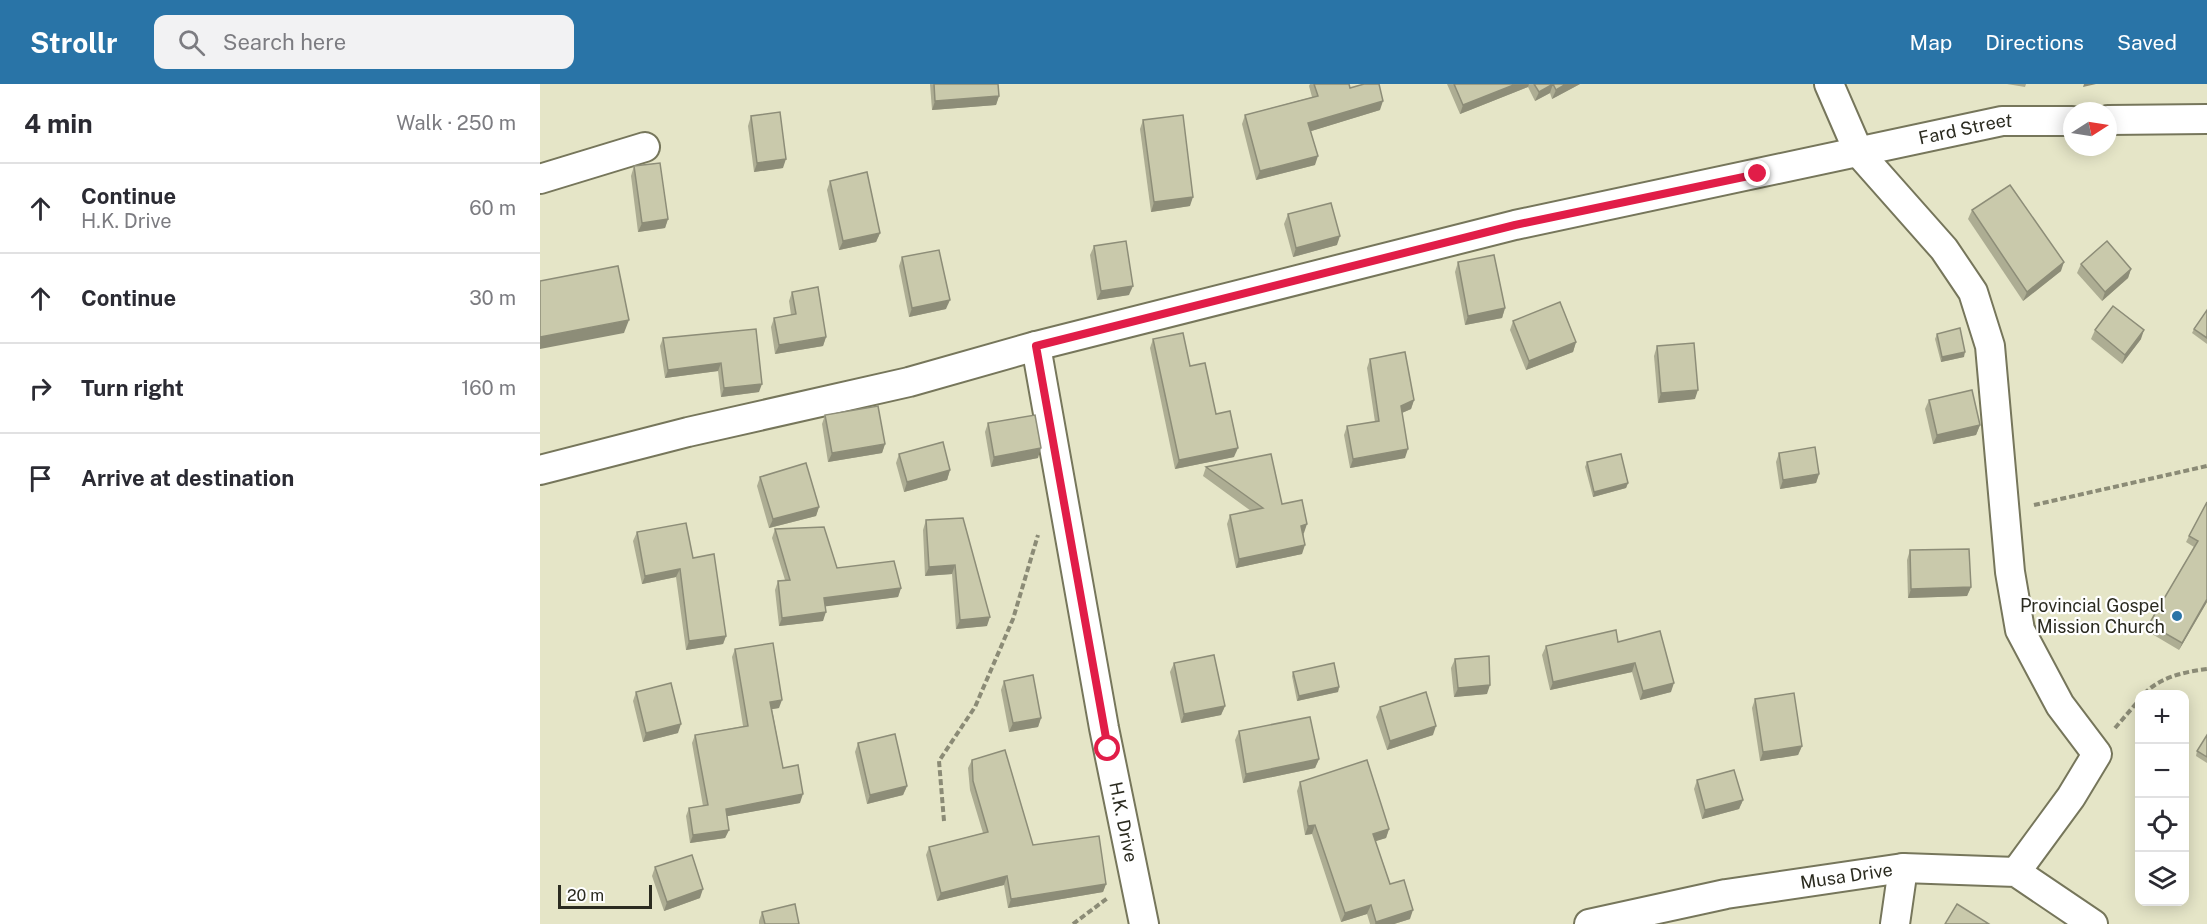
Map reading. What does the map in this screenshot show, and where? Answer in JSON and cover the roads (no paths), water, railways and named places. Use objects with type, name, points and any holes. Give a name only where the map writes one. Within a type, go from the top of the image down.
[{"type":"street","points":[[1829,84],[1859,153],[1944,249],[1973,292],[1990,346],[2010,572],[2020,630],[2060,705],[2097,754],[2071,797],[2016,872],[2092,924]]},
{"type":"street","points":[[2117,120],[2207,119]]},
{"type":"street","name":"Fard Street","points":[[540,470],[688,432],[909,382],[1036,346],[1515,225],[2002,121],[2063,120]]},
{"type":"street","points":[[540,179],[645,147]]},
{"type":"street","name":"H.K. Drive","points":[[1036,346],[1057,474],[1133,878],[1144,924]]},
{"type":"street","points":[[1895,924],[1903,868]]},
{"type":"street","name":"Musa Drive","points":[[1589,924],[1726,894],[1903,868],[2016,872]]},
{"type":"place","name":"Provincial Gospel Mission Church","points":[[2177,616]]}]
